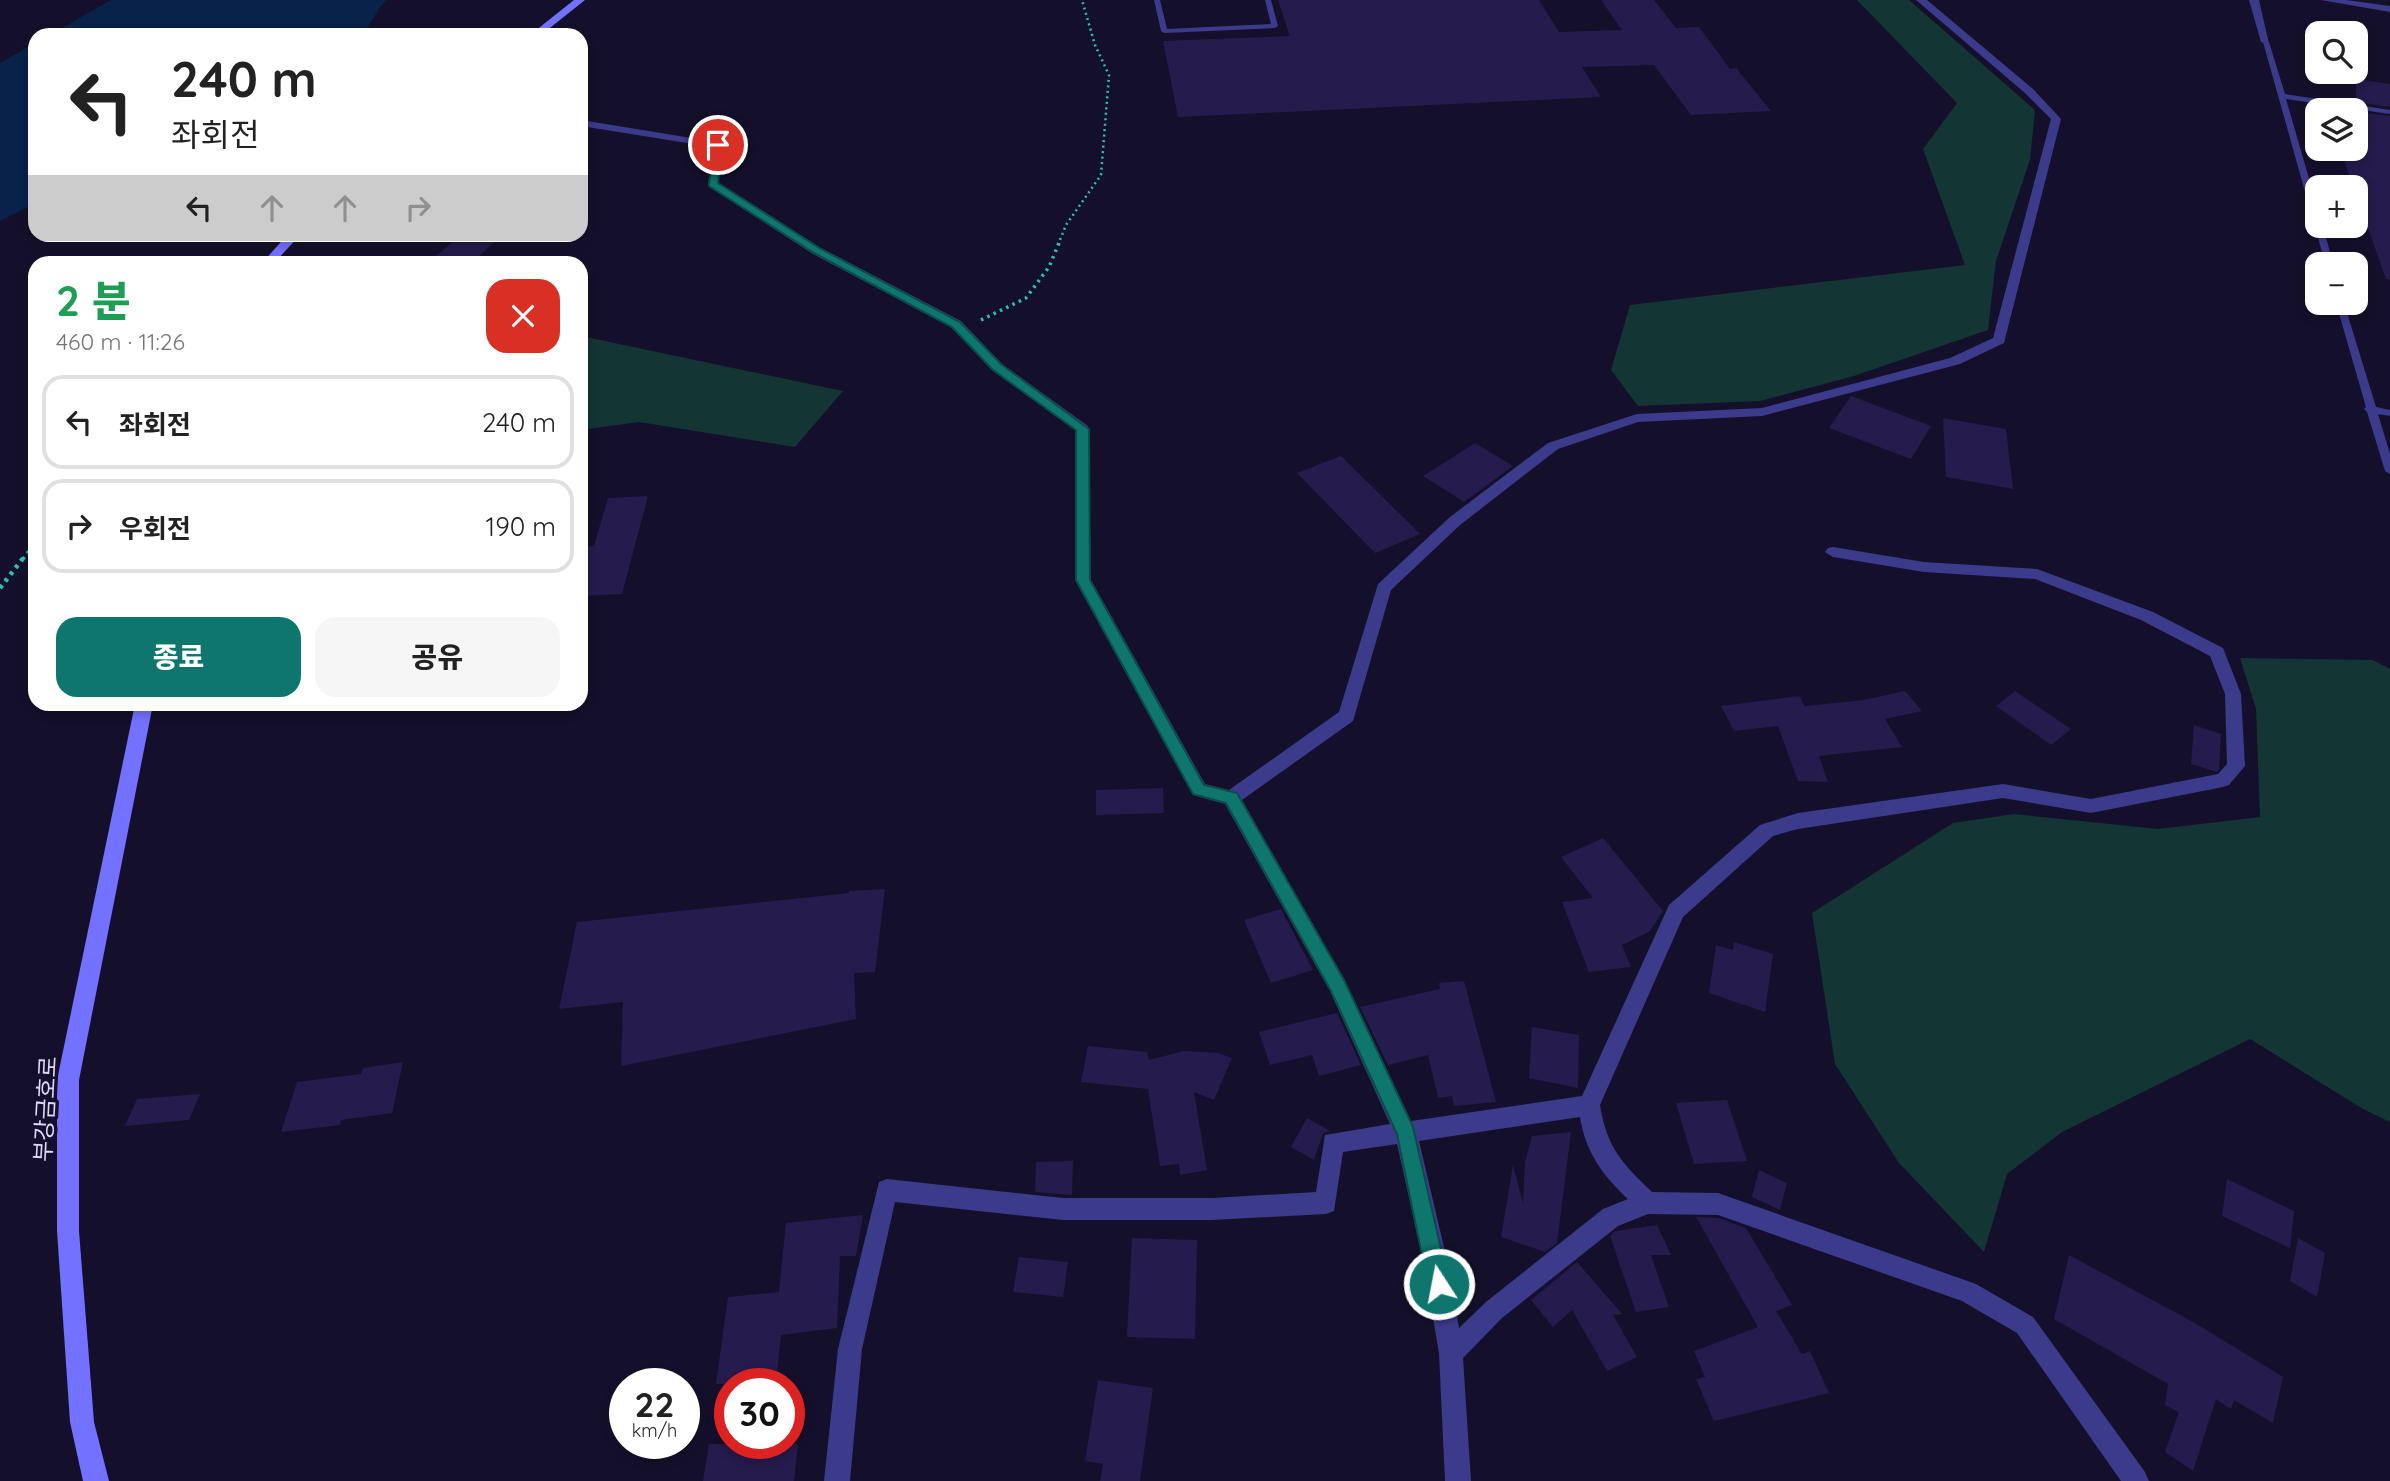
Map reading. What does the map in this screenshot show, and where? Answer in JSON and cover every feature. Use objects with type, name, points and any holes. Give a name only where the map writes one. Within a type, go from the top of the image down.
[{"type":"street","points":[[544,28],[580,0]]},
{"type":"street","points":[[1231,798],[1347,716],[1384,588],[1455,521],[1553,446],[1637,418],[1762,412],[1955,361],[1999,340],[2056,119],[2029,91],[1921,0]]},
{"type":"street","points":[[2254,0],[2266,42]]},
{"type":"street","points":[[2326,0],[2390,9]]},
{"type":"street","points":[[588,124],[718,145],[712,184],[817,251],[956,324],[997,368],[1083,429],[1083,580],[1199,790],[1231,798],[1337,985],[1406,1133],[1435,1260],[1451,1353],[1458,1481]]},
{"type":"street","points":[[275,256],[288,242]]},
{"type":"street","points":[[1648,1203],[1609,1166],[1593,1135],[1590,1105],[1676,911],[1767,830],[1798,821],[2003,791],[2091,806],[2223,780],[2236,766],[2233,694],[2217,652],[2147,616],[2037,573],[1924,567],[1833,552]]},
{"type":"street","name":"부강금호로","points":[[96,1481],[82,1422],[68,1231],[68,1080],[143,711]]},
{"type":"street","points":[[837,1481],[850,1349],[887,1190],[1063,1209],[1212,1209],[1326,1203],[1333,1143],[1590,1105]]},
{"type":"street","points":[[1451,1353],[1494,1310],[1611,1217],[1648,1203],[1718,1204],[1968,1292],[2025,1325],[2136,1481]]},
{"type":"lane","points":[[1157,0],[1164,31],[1275,26],[1268,0]]},
{"type":"lane","points":[[2266,42],[2305,176]]},
{"type":"lane","points":[[2283,96],[2390,113]]},
{"type":"lane","points":[[2343,315],[2369,409],[2390,471]]},
{"type":"lane","points":[[2369,409],[2390,413]]},
{"type":"path","points":[[962,330],[1026,298],[1049,267],[1066,225],[1101,175],[1109,75],[1095,45],[1082,0]]},
{"type":"path","points":[[0,588],[28,552]]},
{"type":"green space","points":[[1857,0],[1909,0],[2035,110],[2030,160],[1996,261],[1988,330],[1854,376],[1760,401],[1638,406],[1611,370],[1630,305],[1965,265],[1923,149],[1957,103]]},
{"type":"green space","points":[[588,337],[843,391],[795,447],[639,422],[588,429]]},
{"type":"green space","points":[[2240,658],[2373,660],[2390,669],[2390,1122],[2363,1109],[2250,1039],[2062,1132],[2007,1174],[1984,1252],[1899,1163],[1835,1064],[1812,913],[1953,823],[2014,814],[2158,829],[2260,817],[2256,709]]},
{"type":"water","points":[[111,0],[387,0],[366,28],[62,28]]},
{"type":"water","points":[[28,47],[28,207],[0,221],[0,63]]},
{"type":"building","points":[[1278,0],[1539,0],[1559,32],[1622,30],[1601,0],[1654,0],[1676,28],[1699,27],[1730,69],[1736,68],[1771,111],[1691,115],[1654,65],[1582,67],[1601,97],[1178,117],[1163,41],[1290,36]]},
{"type":"building","points":[[2368,81],[2390,84],[2390,107],[2368,104],[2368,98],[2356,98],[2356,84],[2368,84]]},
{"type":"building","points":[[2368,113],[2390,116],[2390,279],[2386,279],[2368,228],[2368,175],[2349,175],[2344,161],[2368,161]]},
{"type":"building","points":[[453,242],[495,242],[479,256],[436,256]]},
{"type":"building","points":[[1851,396],[1931,426],[1911,459],[1829,428]]},
{"type":"building","points":[[1943,418],[2006,429],[2013,489],[1946,477]]},
{"type":"building","points":[[1475,443],[1513,466],[1464,502],[1423,476]]},
{"type":"building","points":[[1341,456],[1420,534],[1375,553],[1297,473]]},
{"type":"building","points":[[648,496],[622,594],[588,596],[588,546],[594,546],[608,498]]},
{"type":"building","points":[[1905,691],[1922,711],[1885,719],[1902,747],[1819,756],[1828,782],[1798,781],[1778,726],[1734,731],[1721,706],[1799,696],[1805,706],[1864,700]]},
{"type":"building","points":[[2015,691],[2071,729],[2051,745],[1996,706]]},
{"type":"building","points":[[2194,725],[2221,734],[2217,772],[2191,764]]},
{"type":"building","points":[[1163,788],[1164,813],[1096,815],[1096,790]]},
{"type":"building","points":[[1603,838],[1663,911],[1650,931],[1622,945],[1631,967],[1589,972],[1562,902],[1593,898],[1561,857]]},
{"type":"building","points":[[885,889],[875,972],[854,973],[856,1019],[621,1066],[623,1002],[559,1009],[577,922]]},
{"type":"building","points":[[1281,909],[1313,970],[1271,983],[1244,920]]},
{"type":"building","points":[[1734,942],[1773,954],[1765,1012],[1709,993],[1716,945],[1733,950]]},
{"type":"building","points":[[1464,981],[1496,1102],[1454,1106],[1452,1096],[1438,1098],[1428,1055],[1388,1065],[1360,1007],[1440,989],[1439,983]]},
{"type":"building","points":[[1337,1013],[1361,1065],[1319,1076],[1312,1055],[1270,1065],[1259,1032]]},
{"type":"building","points":[[1532,1027],[1579,1035],[1578,1088],[1529,1078]]},
{"type":"building","points":[[1088,1046],[1147,1052],[1149,1060],[1184,1051],[1218,1053],[1232,1058],[1214,1100],[1194,1092],[1207,1170],[1180,1175],[1179,1164],[1160,1166],[1148,1089],[1081,1082]]},
{"type":"building","points":[[403,1062],[392,1113],[341,1120],[340,1125],[281,1132],[297,1082],[361,1074],[363,1068]]},
{"type":"building","points":[[200,1094],[189,1120],[125,1126],[137,1099]]},
{"type":"building","points":[[1727,1100],[1747,1161],[1694,1164],[1676,1103]]},
{"type":"building","points":[[1307,1118],[1330,1131],[1323,1133],[1314,1160],[1291,1147]]},
{"type":"building","points":[[1571,1132],[1557,1243],[1545,1252],[1501,1237],[1513,1165],[1523,1203],[1525,1162],[1532,1136]]},
{"type":"building","points":[[1073,1161],[1072,1195],[1035,1192],[1036,1162]]},
{"type":"building","points":[[1759,1170],[1787,1183],[1780,1210],[1752,1197]]},
{"type":"building","points":[[2227,1179],[2294,1211],[2290,1248],[2222,1216]]},
{"type":"building","points":[[863,1215],[856,1256],[840,1256],[837,1328],[781,1335],[778,1368],[718,1368],[728,1297],[779,1292],[786,1223]]},
{"type":"building","points":[[1696,1217],[1718,1218],[1746,1228],[1792,1305],[1776,1311],[1802,1354],[1810,1351],[1829,1393],[1714,1421],[1696,1379],[1705,1377],[1694,1351],[1758,1327]]},
{"type":"building","points":[[1657,1225],[1671,1255],[1651,1255],[1669,1307],[1636,1312],[1610,1236],[1615,1231]]},
{"type":"building","points":[[1132,1238],[1197,1240],[1195,1339],[1127,1337]]},
{"type":"building","points":[[2298,1238],[2325,1253],[2317,1297],[2290,1281]]},
{"type":"building","points":[[2069,1255],[2195,1323],[2283,1377],[2273,1423],[2234,1400],[2231,1409],[2216,1399],[2193,1471],[2165,1452],[2179,1412],[2165,1405],[2168,1384],[2054,1319]]},
{"type":"building","points":[[1019,1257],[1068,1262],[1063,1297],[1013,1292]]},
{"type":"building","points":[[1577,1262],[1622,1314],[1613,1315],[1637,1357],[1607,1371],[1572,1310],[1553,1327],[1531,1300]]},
{"type":"building","points":[[1098,1380],[1153,1388],[1140,1481],[1100,1481],[1103,1464],[1085,1461]]},
{"type":"building","points":[[709,1444],[714,1444],[714,1459],[796,1459],[794,1481],[703,1481]]},
{"type":"route","points":[[718,145],[712,184],[817,251],[956,324],[997,368],[1083,429],[1083,580],[1199,790],[1231,798],[1337,985],[1406,1133],[1439,1284]]}]
